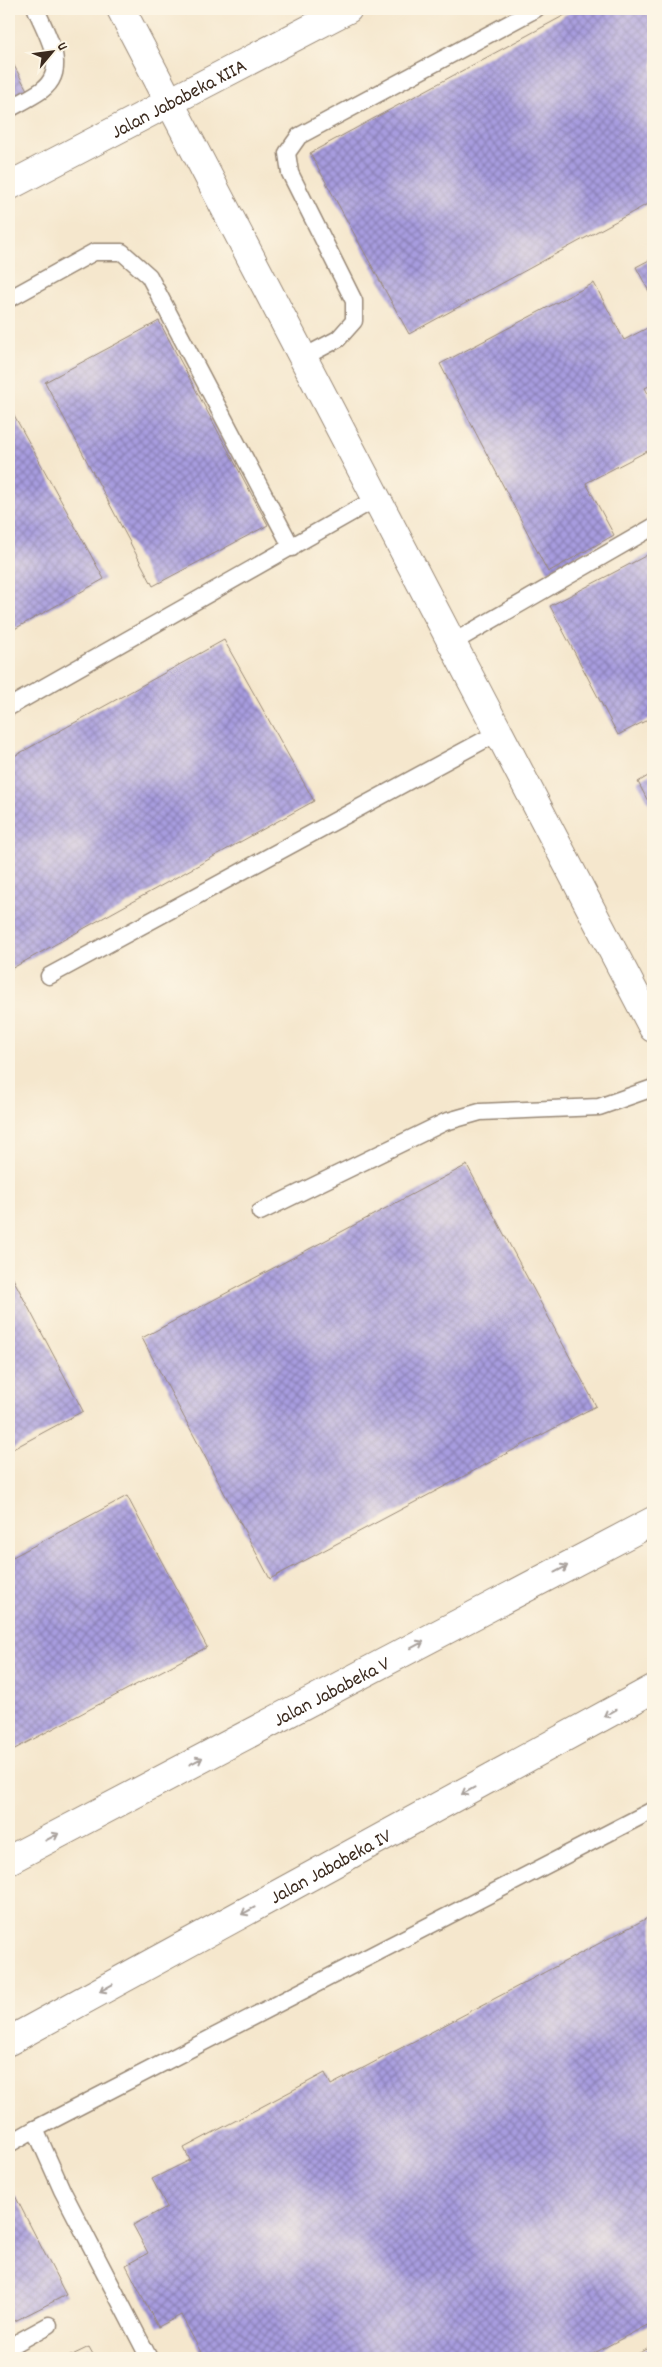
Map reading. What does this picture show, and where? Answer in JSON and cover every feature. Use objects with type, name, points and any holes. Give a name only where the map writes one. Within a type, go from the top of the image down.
[{"type":"street","points":[[121,9],[653,1028]]},
{"type":"street","name":"Jalan Jababeka XIIA","points":[[9,186],[348,9]]},
{"type":"street","name":"Jalan Jababeka V","points":[[9,1860],[653,1521]]},
{"type":"street","name":"Jalan Jababeka IV","points":[[9,2041],[653,1689]]},
{"type":"lane","points":[[9,110],[43,89],[54,76],[56,58],[36,9]]},
{"type":"lane","points":[[304,357],[338,339],[354,321],[354,301],[290,174],[287,153],[300,136],[536,9]]},
{"type":"lane","points":[[9,299],[94,252],[122,252],[150,276],[292,548]]},
{"type":"lane","points":[[9,707],[292,548],[377,498]]},
{"type":"lane","points":[[452,643],[653,527]]},
{"type":"lane","points":[[49,976],[499,732]]},
{"type":"lane","points":[[260,1212],[445,1122],[480,1112],[599,1107],[653,1088]]},
{"type":"lane","points":[[9,2144],[653,1810]]},
{"type":"lane","points":[[35,2129],[62,2190],[148,2358]]},
{"type":"lane","points":[[9,2347],[49,2325]]},
{"type":"building","points":[[576,9],[653,9],[653,201],[409,334],[310,153]]},
{"type":"building","points":[[9,56],[27,90],[9,100]]},
{"type":"building","points":[[653,258],[653,299],[636,267]]},
{"type":"building","points":[[594,283],[624,340],[653,325],[653,384],[645,388],[653,403],[653,448],[586,483],[614,535],[548,572],[440,364]]},
{"type":"building","points":[[159,321],[268,525],[153,586],[45,382]]},
{"type":"building","points":[[9,406],[104,579],[9,632]]},
{"type":"building","points":[[653,552],[653,717],[618,735],[550,606]]},
{"type":"building","points":[[224,640],[314,801],[9,970],[9,759]]},
{"type":"building","points":[[653,773],[653,811],[638,782]]},
{"type":"building","points":[[467,1165],[596,1406],[270,1579],[142,1338]]},
{"type":"building","points":[[9,1271],[83,1411],[9,1451]]},
{"type":"building","points":[[127,1496],[207,1647],[9,1752],[9,1559]]},
{"type":"building","points":[[653,1915],[653,2322],[585,2358],[204,2358],[181,2315],[158,2327],[126,2265],[148,2253],[133,2225],[167,2207],[152,2179],[190,2160],[184,2148],[325,2073],[331,2085]]},
{"type":"building","points":[[9,2184],[66,2295],[9,2324]]},
{"type":"building","points":[[653,2346],[653,2358],[630,2358]]},
{"type":"building","points":[[89,2347],[95,2358],[66,2358]]}]
